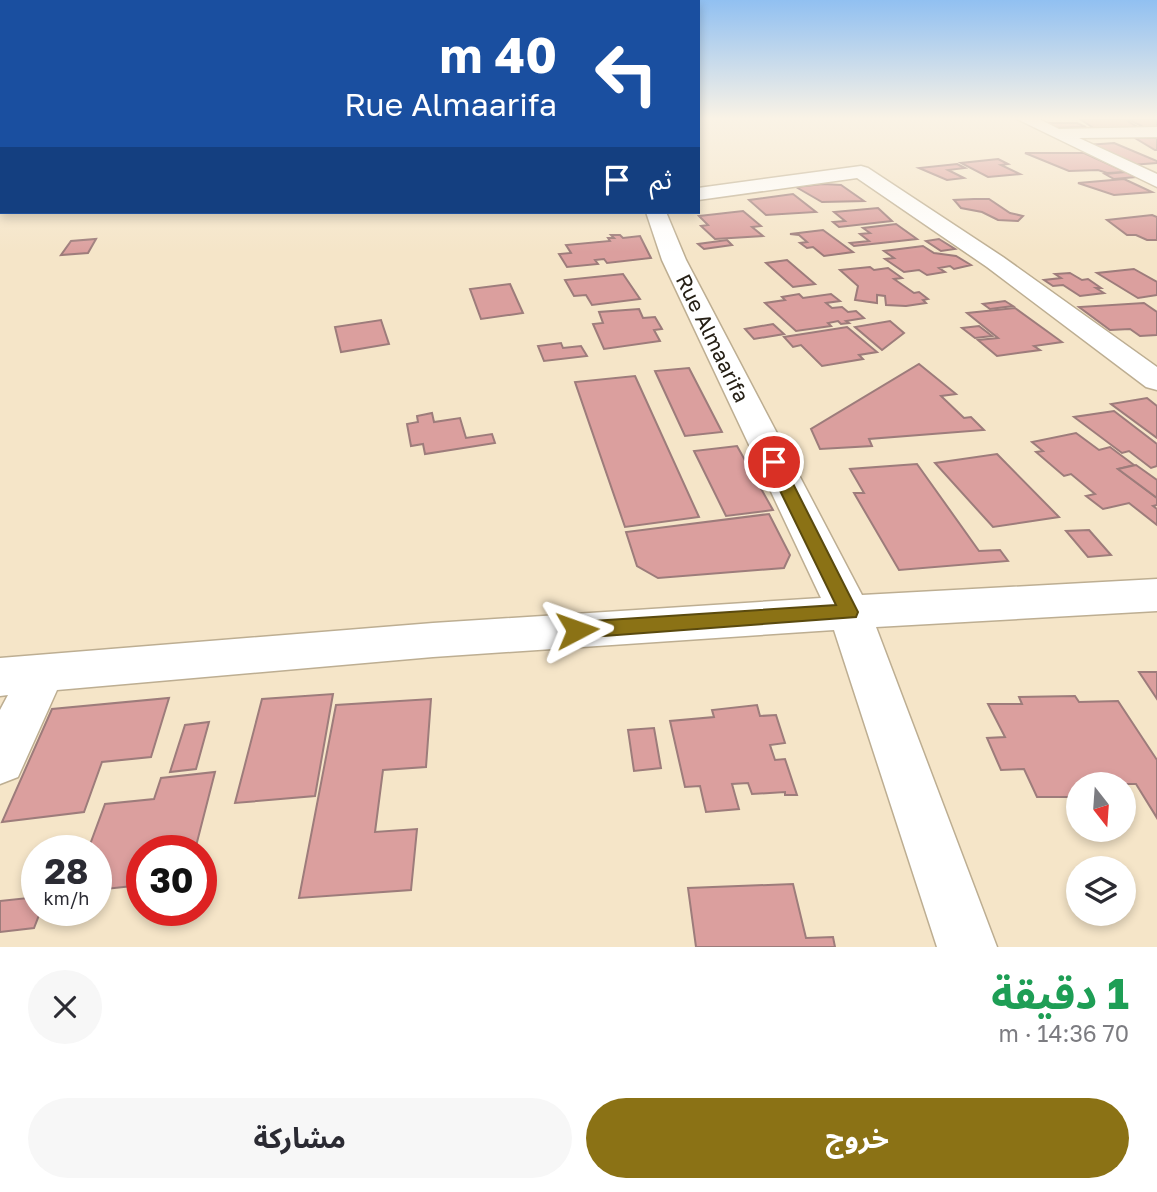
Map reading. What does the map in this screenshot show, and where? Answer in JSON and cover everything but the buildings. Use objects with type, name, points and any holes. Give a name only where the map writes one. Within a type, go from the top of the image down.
[{"type":"street","points":[[1119,163],[1157,181]]},
{"type":"street","points":[[700,194],[861,173],[995,261],[1157,381]]},
{"type":"street","name":"Rue Almaarifa","points":[[657,214],[674,260],[849,612],[967,947]]},
{"type":"street","points":[[0,761],[21,675],[468,638],[849,612],[1157,595]]},
{"type":"route","points":[[577,630],[849,612],[774,462]]}]
